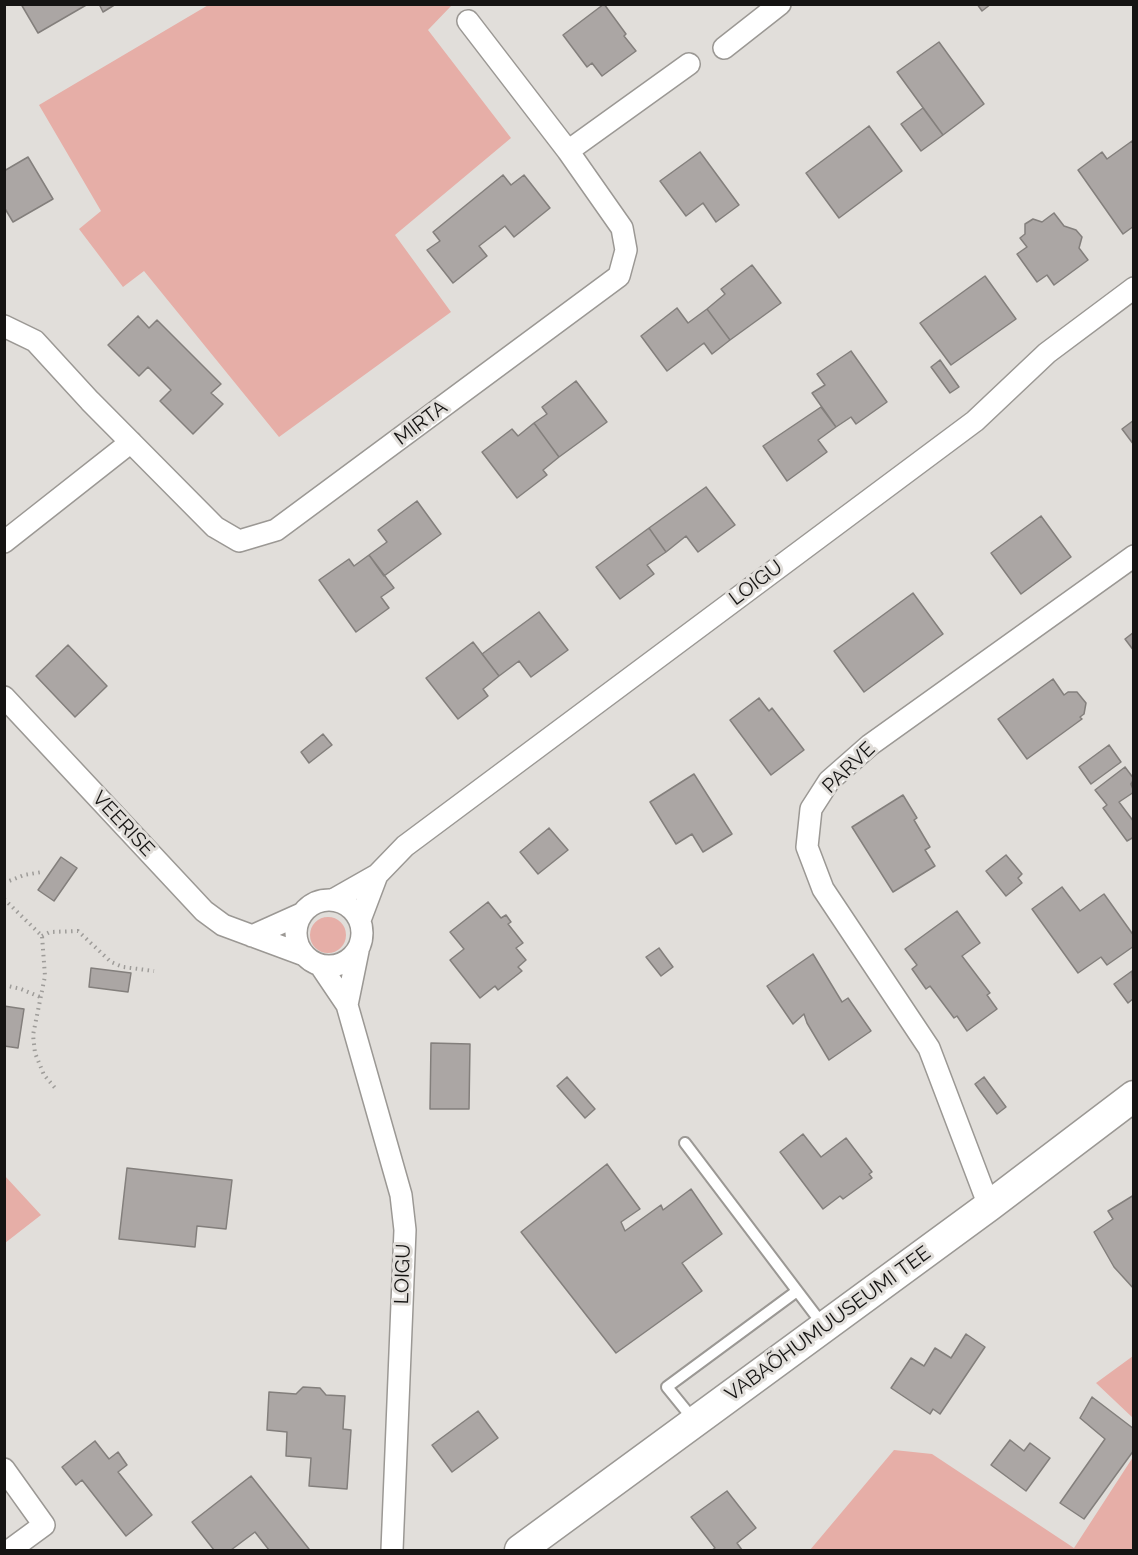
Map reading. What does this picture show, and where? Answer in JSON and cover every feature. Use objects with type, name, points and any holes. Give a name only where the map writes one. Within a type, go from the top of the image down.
[{"type":"street","points":[[724,48],[780,4]]},
{"type":"street","name":"MIRTA","points":[[4,326],[35,341],[215,528],[239,541],[276,530],[619,276],[626,250],[621,228],[568,151],[468,21]]},
{"type":"street","points":[[568,151],[689,64]]},
{"type":"street","name":"LOIGU","points":[[333,900],[377,876],[405,846],[975,421],[1047,353],[1134,288]]},
{"type":"street","points":[[4,542],[131,442]]},
{"type":"street","name":"PARVE","points":[[989,1206],[929,1048],[823,889],[807,847],[811,809],[829,781],[870,745],[1134,556]]},
{"type":"street","name":"VEERISE","points":[[4,697],[204,910],[223,925],[312,960]]},
{"type":"street","name":"LOIGU","points":[[360,920],[377,876]]},
{"type":"street","points":[[252,936],[301,914],[315,902],[333,900],[345,903],[354,910],[360,920],[363,930],[358,951],[341,964],[331,966],[312,960],[298,946],[297,924],[301,914]]},
{"type":"street","name":"LOIGU","points":[[347,1005],[358,951]]},
{"type":"street","name":"LOIGU","points":[[312,960],[347,1005],[401,1195],[405,1230],[392,1551]]},
{"type":"street","name":"VABAÕHUMUUSEUMI TEE","points":[[520,1551],[989,1206],[1134,1096]]},
{"type":"street","points":[[4,1469],[44,1525],[10,1551]]},
{"type":"lane","points":[[686,1143],[825,1326]]},
{"type":"lane","points":[[695,1422],[667,1387],[797,1292]]},
{"type":"path","points":[[4,883],[24,875],[42,872]]},
{"type":"path","points":[[4,899],[42,936],[45,976],[33,1035],[35,1053],[44,1075],[56,1089]]},
{"type":"path","points":[[42,936],[50,932],[78,931],[111,962],[123,967],[154,971]]},
{"type":"path","points":[[4,985],[40,997]]},
{"type":"shaded area","points":[[210,4],[452,5],[428,30],[511,138],[395,235],[451,312],[279,437],[144,271],[123,287],[79,229],[101,211],[39,105]]},
{"type":"shaded area","points":[[328,917],[341,922],[346,935],[341,948],[328,953],[315,948],[310,935],[315,922]]},
{"type":"shaded area","points":[[5,1176],[41,1215],[5,1243]]},
{"type":"shaded area","points":[[1133,1356],[1133,1418],[1096,1383]]},
{"type":"shaded area","points":[[894,1450],[932,1454],[1074,1548],[1133,1457],[1133,1550],[810,1550]]},
{"type":"building","points":[[21,4],[88,4],[38,33]]},
{"type":"building","points":[[99,4],[116,4],[103,12]]},
{"type":"building","points":[[604,4],[636,51],[602,76],[592,63],[587,67],[563,35]]},
{"type":"building","points":[[977,4],[991,4],[982,11]]},
{"type":"building","points":[[939,42],[984,104],[943,135],[897,72]]},
{"type":"building","points":[[923,108],[943,135],[921,151],[901,124]]},
{"type":"building","points":[[869,126],[902,171],[839,218],[806,173]]},
{"type":"building","points":[[1132,141],[1134,144],[1134,226],[1123,234],[1078,170],[1102,152],[1107,159]]},
{"type":"building","points":[[700,152],[739,205],[716,222],[703,203],[686,216],[660,181]]},
{"type":"building","points":[[28,157],[53,199],[13,222],[4,207],[4,171]]},
{"type":"building","points":[[503,175],[511,185],[524,175],[550,208],[514,237],[505,226],[479,246],[487,256],[453,283],[427,250],[440,241],[433,232]]},
{"type":"building","points":[[1054,213],[1064,226],[1076,230],[1082,237],[1079,248],[1088,260],[1054,285],[1047,275],[1037,282],[1017,254],[1027,247],[1020,238],[1025,234],[1025,224],[1033,219],[1042,222]]},
{"type":"building","points":[[752,265],[781,303],[730,340],[707,309],[725,294],[721,289]]},
{"type":"building","points":[[985,276],[1016,319],[951,365],[920,323]]},
{"type":"building","points":[[677,308],[688,323],[707,309],[730,340],[712,354],[704,343],[667,371],[641,336]]},
{"type":"building","points":[[138,316],[149,328],[157,320],[221,384],[211,393],[223,404],[193,434],[160,401],[171,390],[148,367],[139,376],[108,345]]},
{"type":"building","points":[[851,351],[887,402],[856,424],[851,417],[836,427],[812,393],[825,385],[817,374]]},
{"type":"building","points":[[940,360],[959,387],[950,393],[931,367]]},
{"type":"building","points":[[576,381],[607,422],[559,457],[534,423],[547,414],[542,407]]},
{"type":"building","points":[[821,407],[836,427],[818,440],[827,452],[787,481],[763,446]]},
{"type":"building","points":[[1134,420],[1134,445],[1122,429]]},
{"type":"building","points":[[534,423],[559,457],[543,470],[547,475],[517,498],[482,452],[512,429],[518,436]]},
{"type":"building","points":[[706,487],[735,525],[698,552],[686,536],[666,552],[649,528]]},
{"type":"building","points":[[417,501],[441,534],[384,576],[369,555],[387,542],[378,530]]},
{"type":"building","points":[[1041,516],[1071,557],[1021,594],[991,553]]},
{"type":"building","points":[[649,528],[666,552],[647,565],[654,574],[620,599],[596,567]]},
{"type":"building","points":[[369,555],[394,588],[381,597],[389,608],[356,632],[319,580],[349,559],[354,566]]},
{"type":"building","points":[[913,593],[943,634],[864,692],[834,651]]},
{"type":"building","points":[[539,612],[568,650],[531,677],[519,661],[499,676],[482,654]]},
{"type":"building","points":[[1134,632],[1134,651],[1125,639]]},
{"type":"building","points":[[473,642],[499,676],[483,689],[488,696],[458,719],[426,678]]},
{"type":"building","points":[[68,645],[107,686],[75,717],[36,676]]},
{"type":"building","points":[[1053,679],[1064,695],[1068,692],[1077,692],[1086,703],[1084,714],[1080,717],[1082,719],[1027,759],[998,719]]},
{"type":"building","points":[[759,698],[769,711],[772,708],[804,750],[771,775],[730,720]]},
{"type":"building","points":[[323,734],[332,745],[309,763],[301,752]]},
{"type":"building","points":[[1109,745],[1121,762],[1091,784],[1079,767]]},
{"type":"building","points":[[1125,767],[1134,779],[1131,784],[1134,792],[1119,802],[1134,822],[1134,837],[1127,841],[1103,808],[1107,805],[1095,790]]},
{"type":"building","points":[[694,774],[732,834],[703,852],[692,834],[676,844],[650,802]]},
{"type":"building","points":[[903,795],[917,818],[914,820],[930,847],[925,850],[935,866],[893,892],[852,827]]},
{"type":"building","points":[[549,828],[568,850],[538,874],[520,852]]},
{"type":"building","points":[[1006,855],[1022,874],[1018,878],[1022,883],[1006,896],[986,871]]},
{"type":"building","points":[[61,857],[77,868],[54,901],[38,890]]},
{"type":"building","points":[[1062,887],[1080,911],[1104,894],[1134,936],[1134,946],[1107,965],[1101,957],[1078,973],[1032,909]]},
{"type":"building","points":[[488,902],[501,918],[506,915],[511,922],[508,924],[523,943],[516,948],[526,960],[518,967],[522,971],[498,990],[495,986],[480,998],[450,960],[464,949],[450,932]]},
{"type":"building","points":[[957,911],[980,943],[962,956],[990,993],[987,995],[997,1009],[967,1031],[957,1016],[954,1018],[930,986],[926,989],[912,969],[917,965],[905,949]]},
{"type":"building","points":[[659,948],[673,967],[661,976],[646,957]]},
{"type":"building","points":[[813,954],[842,1002],[848,998],[871,1031],[829,1060],[804,1014],[793,1024],[767,986]]},
{"type":"building","points":[[91,968],[131,973],[128,992],[89,987]]},
{"type":"building","points":[[1132,971],[1134,998],[1128,1003],[1114,984]]},
{"type":"building","points":[[4,1006],[24,1009],[18,1048],[4,1046]]},
{"type":"building","points":[[431,1043],[470,1044],[469,1109],[430,1109]]},
{"type":"building","points":[[567,1077],[595,1109],[585,1118],[557,1086]]},
{"type":"building","points":[[984,1077],[1006,1107],[997,1114],[975,1084]]},
{"type":"building","points":[[803,1134],[821,1157],[846,1138],[872,1172],[869,1174],[872,1178],[843,1199],[840,1196],[823,1209],[780,1152]]},
{"type":"building","points":[[607,1164],[640,1209],[621,1222],[625,1231],[661,1205],[663,1210],[691,1189],[722,1234],[682,1263],[702,1291],[616,1353],[521,1232]]},
{"type":"building","points":[[127,1168],[232,1180],[226,1229],[197,1226],[195,1247],[119,1239]]},
{"type":"building","points":[[1134,1195],[1134,1289],[1114,1267],[1094,1232],[1113,1219],[1108,1211]]},
{"type":"building","points":[[966,1334],[985,1347],[940,1414],[933,1409],[930,1414],[891,1388],[911,1358],[924,1366],[935,1348],[951,1358]]},
{"type":"building","points":[[303,1387],[320,1388],[326,1395],[345,1396],[343,1429],[351,1430],[347,1489],[309,1486],[311,1458],[286,1456],[287,1432],[267,1430],[269,1392],[296,1394]]},
{"type":"building","points":[[1092,1397],[1134,1429],[1134,1450],[1084,1519],[1060,1503],[1105,1439],[1080,1418]]},
{"type":"building","points":[[478,1411],[498,1438],[452,1472],[432,1445]]},
{"type":"building","points":[[1010,1440],[1024,1451],[1030,1443],[1050,1458],[1026,1491],[991,1465]]},
{"type":"building","points":[[95,1441],[109,1459],[118,1452],[127,1465],[118,1472],[152,1515],[126,1536],[82,1480],[76,1485],[62,1467]]},
{"type":"building","points":[[251,1476],[309,1549],[269,1550],[255,1532],[231,1550],[214,1550],[192,1522]]},
{"type":"building","points":[[727,1491],[756,1528],[737,1543],[742,1550],[712,1550],[715,1548],[691,1517]]}]
